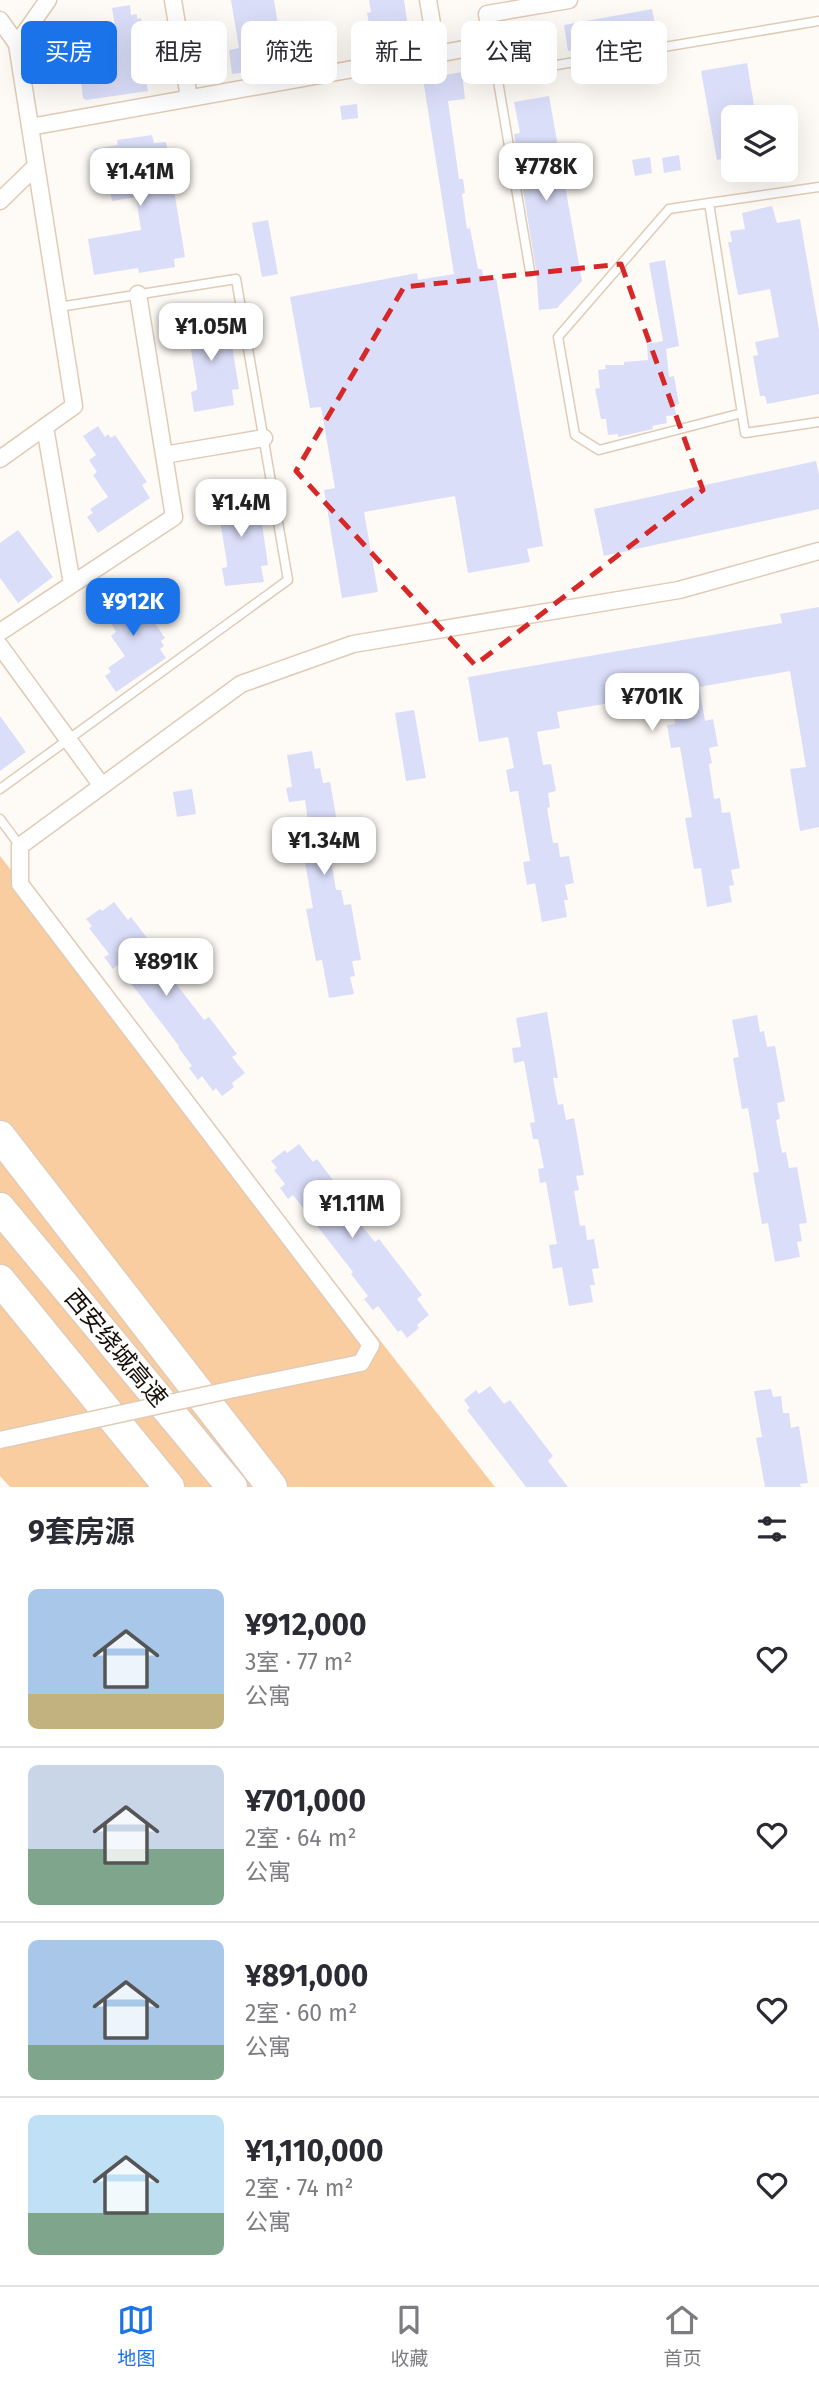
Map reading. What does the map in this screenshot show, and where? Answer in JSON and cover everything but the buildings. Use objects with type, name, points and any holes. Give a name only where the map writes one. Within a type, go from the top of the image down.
[{"type":"highway","points":[[0,1136],[272,1487]]},
{"type":"highway","name":"西安绕城高速","points":[[0,1208],[232,1487]]},
{"type":"highway","name":"西安绕城高速","points":[[0,1280],[169,1487]]},
{"type":"highway","points":[[0,1296],[97,1399]]},
{"type":"street","points":[[17,44],[48,0]]},
{"type":"street","points":[[173,0],[189,98]]},
{"type":"street","points":[[428,0],[432,21]]},
{"type":"street","points":[[447,52],[492,44],[487,14],[569,0]]},
{"type":"street","points":[[0,20],[17,44],[74,406],[0,459]]},
{"type":"street","points":[[30,127],[351,69]]},
{"type":"street","points":[[0,201],[36,166]]},
{"type":"street","points":[[0,632],[174,517],[138,294]]},
{"type":"street","points":[[45,427],[72,584]]},
{"type":"street","points":[[164,455],[264,438]]},
{"type":"street","points":[[0,1440],[361,1363],[371,1345],[20,884],[20,846],[242,684],[353,644],[679,590],[819,551]]},
{"type":"street","points":[[0,646],[102,786]]},
{"type":"lane","points":[[530,271],[497,75],[819,21]]},
{"type":"lane","points":[[742,413],[599,450],[575,435],[558,337],[669,209],[819,187]]},
{"type":"lane","points":[[709,203],[745,433],[819,422]]},
{"type":"lane","points":[[0,789],[288,580],[236,279],[58,307]]},
{"type":"lane","points":[[0,819],[20,846]]},
{"type":"highlighted area","points":[[621,264],[703,490],[475,665],[296,471],[404,287]]},
{"type":"shaded area","points":[[0,856],[495,1487],[10,1487],[0,1476]]}]
